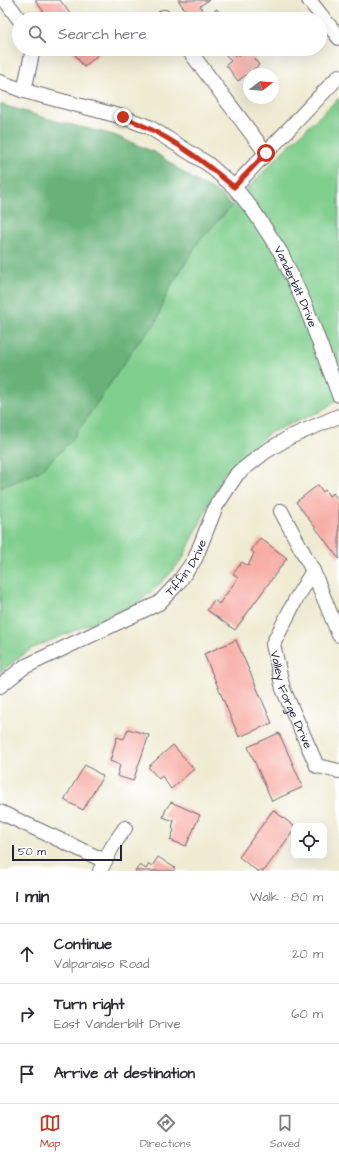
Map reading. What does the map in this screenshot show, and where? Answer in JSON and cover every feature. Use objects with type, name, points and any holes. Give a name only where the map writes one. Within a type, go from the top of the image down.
[{"type":"street","points":[[5,0],[14,12]]},
{"type":"street","points":[[310,0],[319,12]]},
{"type":"street","points":[[327,22],[339,38]]},
{"type":"street","points":[[24,91],[32,56]]},
{"type":"street","points":[[193,56],[266,153]]},
{"type":"street","points":[[234,187],[339,76]]},
{"type":"street","name":"Vanderbilt Drive","points":[[0,82],[24,91],[123,117],[149,127],[208,164],[234,187],[253,210],[281,253],[306,307],[339,394]]},
{"type":"street","name":"Tiffin Drive","points":[[0,686],[24,667],[159,603],[178,583],[195,559],[216,506],[237,474],[265,452],[290,437],[339,416]]},
{"type":"street","points":[[281,511],[313,571],[339,635]]},
{"type":"street","name":"Valley Forge Drive","points":[[313,571],[296,599],[273,644],[284,689],[317,766],[339,771]]},
{"type":"street","points":[[0,812],[103,866],[112,847],[125,828]]},
{"type":"green space","points":[[339,98],[339,399],[319,412],[269,433],[224,473],[183,558],[168,576],[139,603],[31,649],[0,672],[0,488],[40,471],[71,441],[139,341],[155,324],[169,289],[199,241],[284,150]]},
{"type":"green space","points":[[0,104],[52,120],[114,135],[156,153],[193,179],[222,195],[232,206],[199,241],[169,289],[155,324],[139,341],[71,441],[40,471],[0,488]]},
{"type":"building","points":[[35,0],[60,0],[69,12],[44,12]]},
{"type":"building","points":[[178,0],[209,0],[200,6],[204,12],[187,12]]},
{"type":"building","points":[[76,56],[97,56],[84,67]]},
{"type":"building","points":[[227,56],[252,56],[259,65],[255,68],[243,68],[243,77],[238,81],[226,65],[231,61]]},
{"type":"building","points":[[318,485],[323,492],[325,490],[329,496],[333,493],[339,501],[339,559],[296,502]]},
{"type":"building","points":[[260,538],[287,558],[235,630],[207,610],[214,600],[219,604],[238,578],[233,574],[242,562],[248,566],[254,553],[251,551]]},
{"type":"building","points":[[236,640],[272,723],[239,737],[204,654]]},
{"type":"building","points":[[128,729],[149,735],[133,781],[117,776],[120,765],[110,761],[117,737],[124,739]]},
{"type":"building","points":[[279,733],[303,787],[272,801],[248,747]]},
{"type":"building","points":[[173,745],[194,769],[171,789],[162,776],[159,779],[148,767]]},
{"type":"building","points":[[85,765],[103,776],[83,810],[64,800]]},
{"type":"building","points":[[171,802],[200,815],[186,846],[170,840],[174,830],[172,828],[174,821],[163,817]]},
{"type":"building","points":[[273,810],[291,824],[291,834],[264,871],[257,871],[239,857]]},
{"type":"building","points":[[158,857],[175,868],[173,871],[135,871],[140,865],[146,869],[149,864],[152,866]]},
{"type":"route","points":[[123,117],[149,127],[208,164],[234,187],[266,153]]}]
